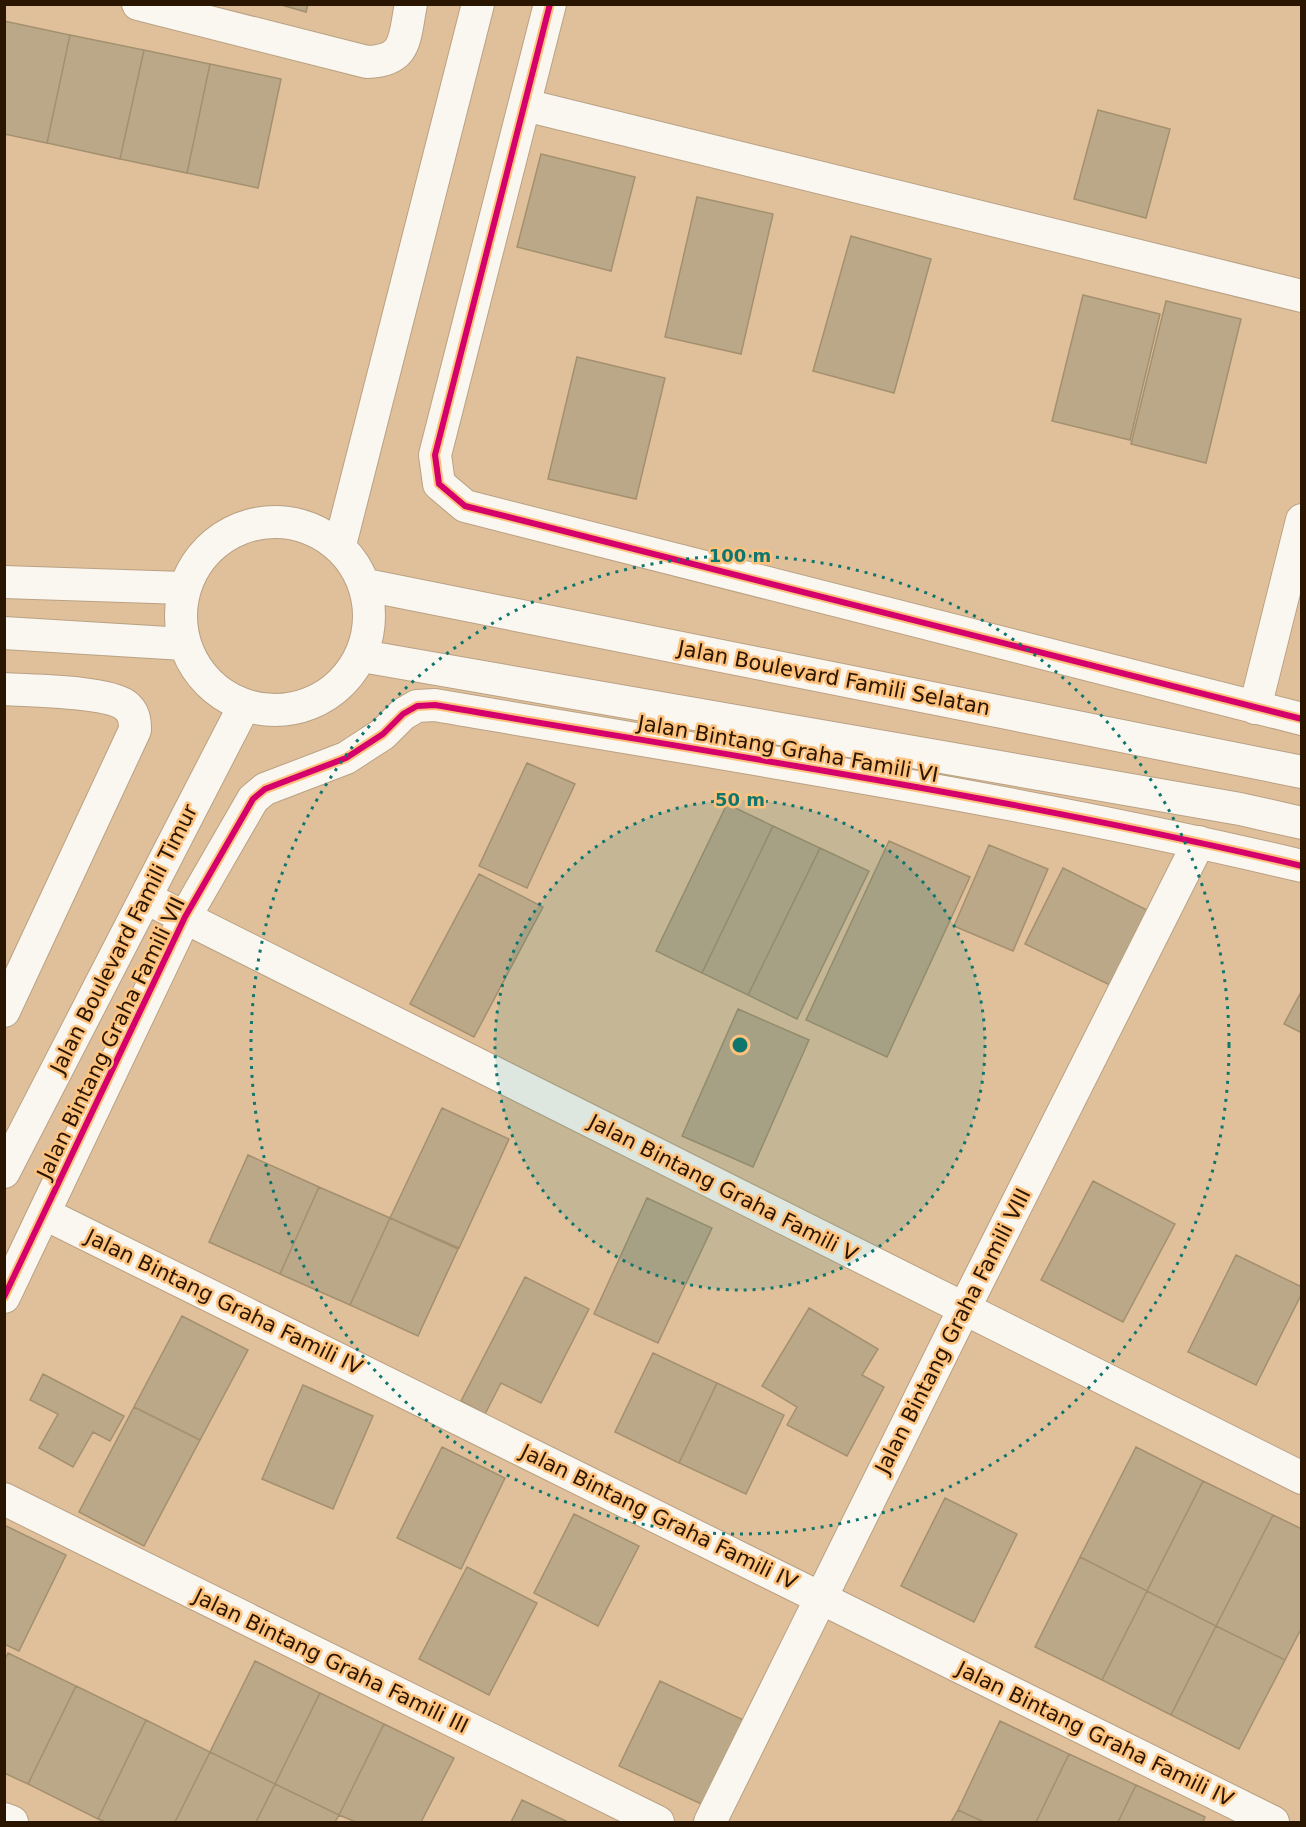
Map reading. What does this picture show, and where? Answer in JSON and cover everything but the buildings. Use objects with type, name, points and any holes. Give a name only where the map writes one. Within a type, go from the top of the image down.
[{"type":"street","points":[[138,4],[367,62],[386,62],[403,44],[411,4]]},
{"type":"street","points":[[340,545],[478,4]]},
{"type":"street","points":[[550,4],[435,455],[439,484],[465,506],[1302,719]]},
{"type":"street","points":[[525,105],[1302,296]]},
{"type":"street","points":[[1255,708],[1302,520]]},
{"type":"street","points":[[297,523],[340,545],[366,585],[370,609],[369,633],[362,656],[342,684],[312,703],[279,711],[244,706],[207,682],[184,644],[179,616],[183,588],[208,547],[249,524],[297,523]]},
{"type":"street","points":[[4,582],[183,588]]},
{"type":"street","name":"Jalan Boulevard Famili Selatan","points":[[366,585],[1302,772]]},
{"type":"street","points":[[4,633],[184,644]]},
{"type":"street","points":[[362,656],[1240,808],[1302,823]]},
{"type":"street","points":[[4,689],[108,697],[125,705],[135,717],[135,730],[4,1011]]},
{"type":"street","name":"Jalan Bintang Graha Famili VI","points":[[285,781],[346,758],[382,734],[403,714],[417,706],[435,705],[1022,806],[1199,842],[1302,866]]},
{"type":"street","name":"Jalan Boulevard Famili Timur","points":[[4,1172],[244,706]]},
{"type":"street","name":"Jalan Bintang Graha Famili VII","points":[[4,1297],[185,917],[253,799],[265,789],[285,781]]},
{"type":"street","name":"Jalan Bintang Graha Famili VIII","points":[[710,1822],[820,1597],[1199,842]]},
{"type":"street","name":"Jalan Bintang Graha Famili V","points":[[146,898],[1302,1478]]},
{"type":"street","name":"Jalan Bintang Graha Famili IV","points":[[45,1214],[1273,1822]]},
{"type":"street","name":"Jalan Bintang Graha Famili III","points":[[4,1498],[658,1822]]},
{"type":"street","points":[[4,1819],[12,1822]]},
{"type":"cycle path","points":[[550,4],[435,455],[439,484],[465,506],[1302,719]]},
{"type":"cycle path","points":[[4,1297],[185,917],[253,799],[265,789],[346,758],[383,734],[403,714],[417,706],[435,705],[978,798],[1087,819],[1302,866]]}]
